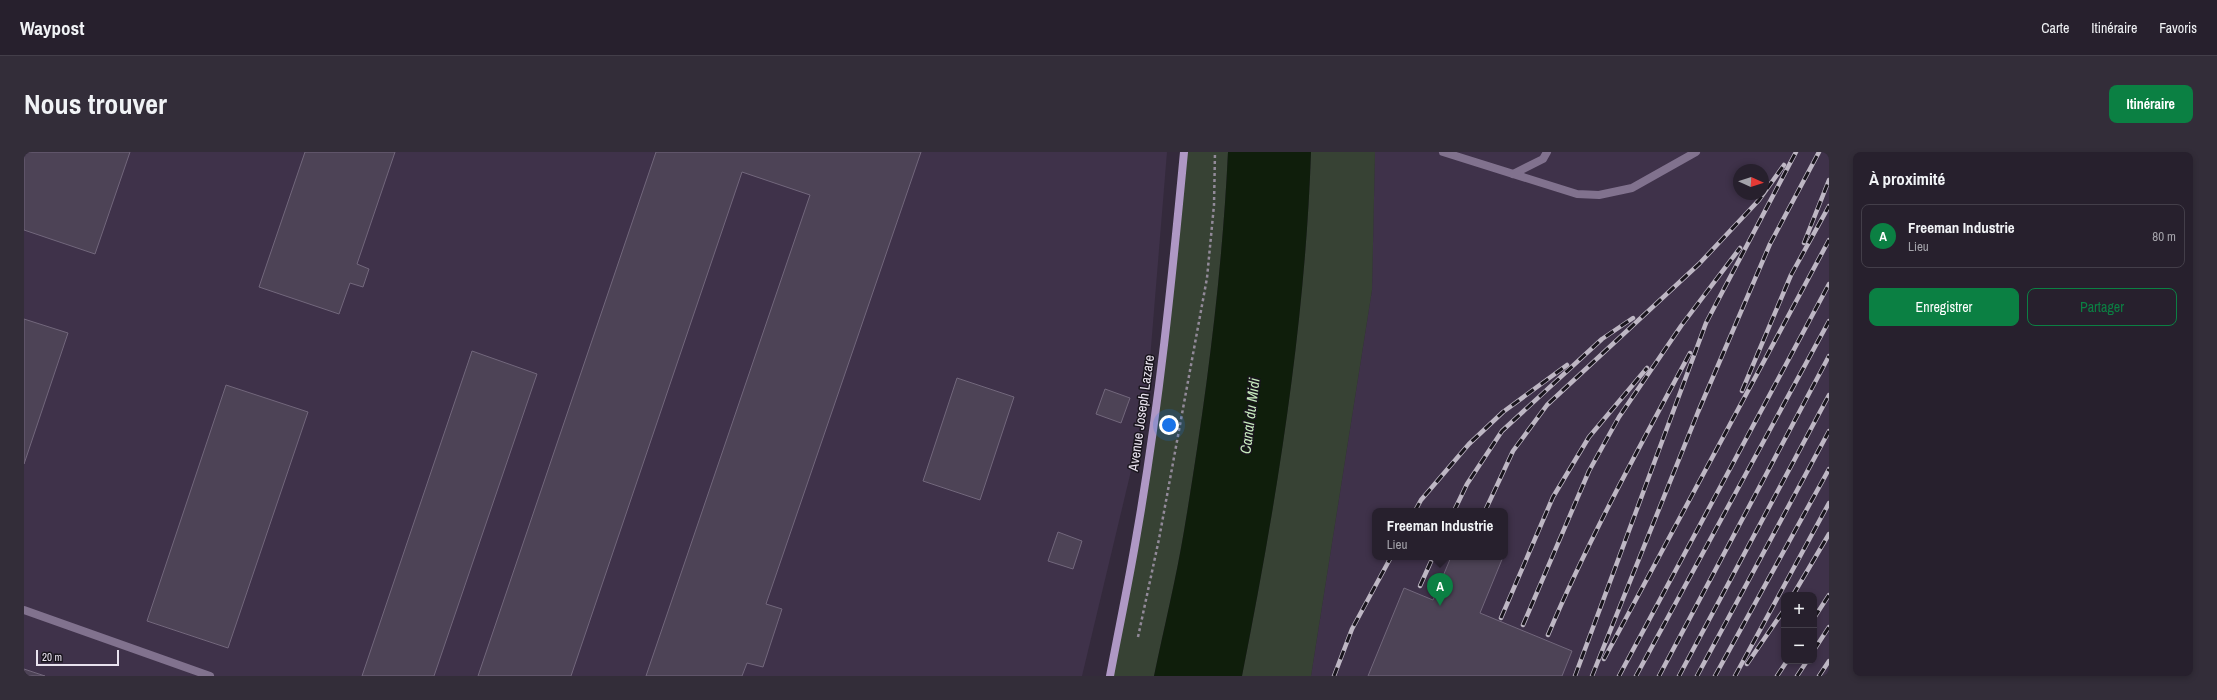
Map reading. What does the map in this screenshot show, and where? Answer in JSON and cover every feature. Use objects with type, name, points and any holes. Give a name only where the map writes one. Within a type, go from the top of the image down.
[{"type":"main road","name":"Avenue Joseph Lazare","points":[[1110,676],[1137,533],[1155,413],[1176,236],[1184,152]]},
{"type":"lane","points":[[1443,152],[1577,194],[1599,195],[1632,188],[1696,152]]},
{"type":"lane","points":[[1513,174],[1542,159],[1547,152]]},
{"type":"lane","points":[[24,610],[210,676]]},
{"type":"path","points":[[1138,638],[1159,539],[1207,278],[1214,205],[1215,152]]},
{"type":"shaded area","points":[[24,152],[1167,152],[1146,408],[1082,676],[24,676]]},
{"type":"shaded area","points":[[1184,152],[1228,152],[1222,247],[1206,390],[1181,549],[1154,676],[1110,676],[1137,533]]},
{"type":"shaded area","points":[[1311,152],[1375,152],[1372,290],[1311,676],[1242,676],[1266,546],[1287,415],[1302,284],[1308,218]]},
{"type":"shaded area","points":[[1375,152],[1829,152],[1829,676],[1311,676],[1372,290]]},
{"type":"water","name":"Canal du Midi","points":[[1228,152],[1311,152],[1308,218],[1302,284],[1287,416],[1266,546],[1242,676],[1154,676],[1181,549],[1206,390],[1222,247]]},
{"type":"building","points":[[24,152],[130,152],[95,254],[24,230]]},
{"type":"building","points":[[305,152],[395,152],[357,264],[369,269],[363,287],[350,283],[339,314],[259,287]]},
{"type":"building","points":[[656,152],[921,152],[766,604],[782,609],[763,667],[747,663],[742,676],[646,676],[810,195],[742,172],[571,676],[478,676]]},
{"type":"building","points":[[24,319],[68,333],[24,464]]},
{"type":"building","points":[[472,351],[537,374],[434,676],[362,676]]},
{"type":"building","points":[[957,378],[1014,397],[980,500],[923,481]]},
{"type":"building","points":[[226,385],[308,412],[228,648],[147,621]]},
{"type":"building","points":[[1105,389],[1130,398],[1121,423],[1096,414]]},
{"type":"building","points":[[1058,532],[1082,541],[1073,569],[1048,561]]},
{"type":"building","points":[[1450,560],[1502,560],[1480,613],[1572,651],[1562,676],[1368,676],[1404,588],[1433,600]]},
{"type":"building","points":[[24,669],[45,676],[24,676]]},
{"type":"railway","points":[[1575,676],[1706,323],[1796,152]]},
{"type":"railway","points":[[1592,676],[1698,412],[1770,244],[1819,152]]},
{"type":"railway","points":[[1486,508],[1513,451],[1547,405],[1699,264],[1759,200],[1784,165]]},
{"type":"railway","points":[[1804,243],[1829,180]]},
{"type":"railway","points":[[1742,391],[1791,275],[1829,206]]},
{"type":"railway","points":[[1604,659],[1829,240]]},
{"type":"railway","points":[[1523,625],[1589,471],[1619,417],[1681,326],[1740,248]]},
{"type":"railway","points":[[1619,676],[1829,284]]},
{"type":"railway","points":[[1455,508],[1467,484],[1502,431],[1602,339],[1633,318]]},
{"type":"railway","points":[[1636,676],[1829,321]]},
{"type":"railway","points":[[1548,635],[1580,563],[1690,353]]},
{"type":"railway","points":[[1659,676],[1829,356]]},
{"type":"railway","points":[[1417,508],[1421,500],[1469,444],[1503,412],[1567,365]]},
{"type":"railway","points":[[1501,618],[1553,497],[1589,437],[1647,368]]},
{"type":"railway","points":[[1679,676],[1829,395]]},
{"type":"railway","points":[[1697,676],[1829,431]]},
{"type":"railway","points":[[1715,676],[1829,469]]},
{"type":"railway","points":[[1735,676],[1829,503]]},
{"type":"railway","points":[[1795,592],[1829,534]]},
{"type":"railway","points":[[1334,676],[1352,629],[1389,560]]},
{"type":"railway","points":[[1420,586],[1432,560]]},
{"type":"railway","points":[[1817,613],[1829,595]]},
{"type":"railway","points":[[1747,664],[1781,614]]},
{"type":"railway","points":[[1817,645],[1829,627]]},
{"type":"railway","points":[[1819,676],[1829,661]]},
{"type":"railway","points":[[1777,676],[1785,664]]},
{"type":"railway","points":[[1797,676],[1805,664]]},
{"type":"place","name":"Freeman Industrie","points":[[1440,606]]}]
